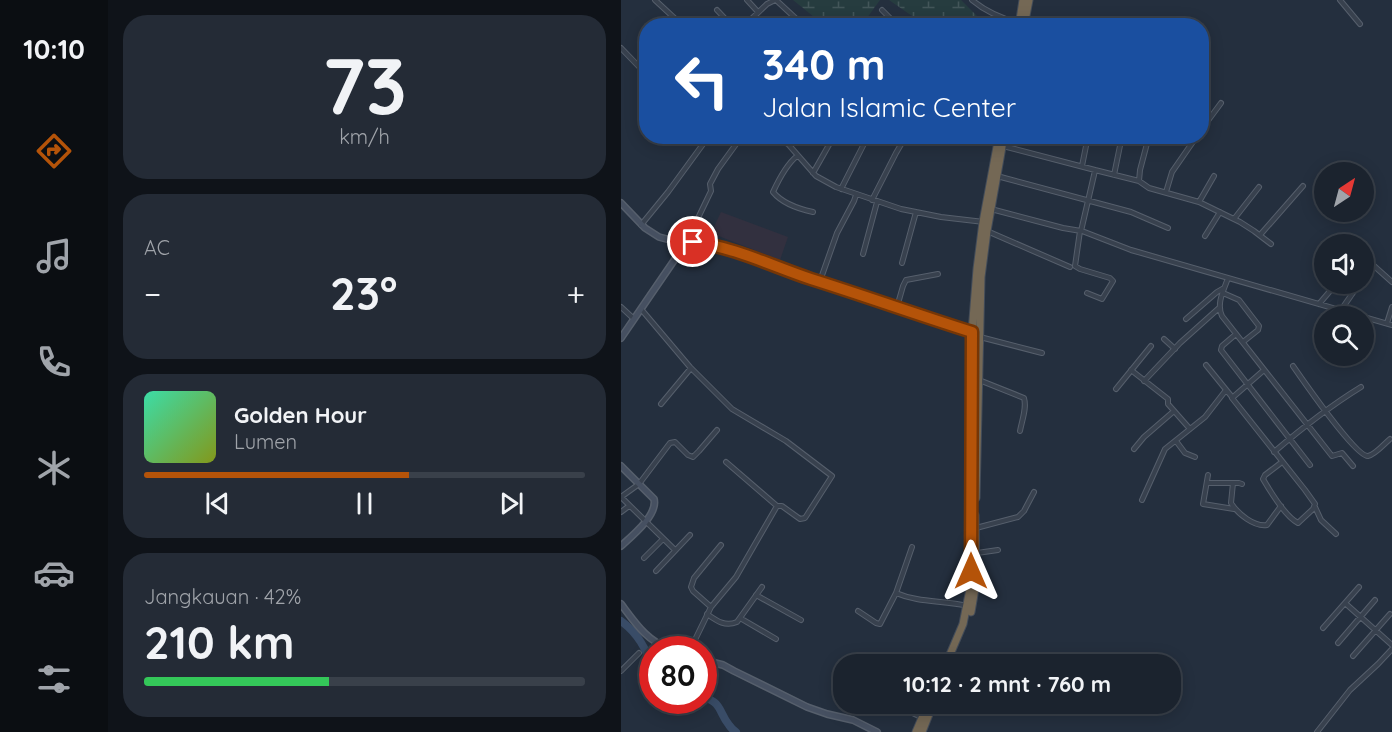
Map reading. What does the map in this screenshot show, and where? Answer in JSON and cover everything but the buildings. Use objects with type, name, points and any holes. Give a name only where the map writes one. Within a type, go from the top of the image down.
[{"type":"highway","points":[[1022,18],[1023,0]]},
{"type":"highway","points":[[1023,18],[1029,0]]},
{"type":"highway","points":[[951,654],[961,631],[968,606],[971,571],[977,334],[986,225],[999,144]]},
{"type":"highway","points":[[986,225],[1000,144]]},
{"type":"highway","points":[[955,654],[972,609],[976,583],[979,380],[977,334]]},
{"type":"highway","points":[[922,732],[925,714]]},
{"type":"highway","points":[[916,732],[926,714]]},
{"type":"street","points":[[655,0],[674,18]]},
{"type":"street","points":[[747,0],[758,12]]},
{"type":"street","points":[[752,18],[775,0],[795,18]]},
{"type":"street","points":[[972,0],[1002,18]]},
{"type":"street","points":[[1340,0],[1361,24]]},
{"type":"street","points":[[717,10],[724,18]]},
{"type":"street","points":[[882,10],[890,18]]},
{"type":"street","points":[[621,48],[639,67]]},
{"type":"street","points":[[1209,119],[1221,103]]},
{"type":"street","points":[[641,225],[669,192],[703,144]]},
{"type":"street","points":[[621,338],[686,243],[711,191],[709,185],[736,144]]},
{"type":"street","points":[[787,144],[813,173],[840,189],[916,212],[986,225],[1070,267]]},
{"type":"street","points":[[813,173],[829,144]]},
{"type":"street","points":[[840,189],[864,144]]},
{"type":"street","points":[[872,200],[902,144]]},
{"type":"street","points":[[1013,144],[1199,202],[1234,219],[1271,244]]},
{"type":"street","points":[[1082,166],[1086,144]]},
{"type":"street","points":[[1114,175],[1120,144]]},
{"type":"street","points":[[1139,182],[1147,144]]},
{"type":"street","points":[[1166,192],[1172,172],[1191,144]]},
{"type":"street","points":[[797,156],[784,173],[774,192],[785,201],[813,212]]},
{"type":"street","points":[[1087,293],[1102,299],[1113,281],[1075,266],[1095,170]]},
{"type":"street","points":[[996,176],[1131,212],[1168,228]]},
{"type":"street","points":[[1199,202],[1214,176]]},
{"type":"street","points":[[1260,235],[1303,186]]},
{"type":"street","points":[[1234,219],[1259,187]]},
{"type":"street","points":[[820,281],[837,233],[856,195]]},
{"type":"street","points":[[863,254],[877,202]]},
{"type":"street","points":[[621,203],[641,225],[659,237],[686,243],[703,243],[736,252],[977,334],[1042,353]]},
{"type":"street","points":[[990,209],[1015,217],[1081,231],[1131,250],[1326,306]]},
{"type":"street","points":[[902,263],[916,212]]},
{"type":"street","points":[[1205,236],[1220,212]]},
{"type":"street","points":[[1374,266],[1392,282]]},
{"type":"street","points":[[897,307],[906,280],[938,274]]},
{"type":"street","points":[[1144,381],[1219,307],[1229,278]]},
{"type":"street","points":[[1186,319],[1225,287]]},
{"type":"street","points":[[1223,293],[1239,300],[1259,326],[1258,330],[1243,342]]},
{"type":"street","points":[[1319,304],[1328,294]]},
{"type":"street","points":[[621,307],[635,319]]},
{"type":"street","points":[[1219,307],[1222,316],[1331,455],[1342,453],[1353,466]]},
{"type":"street","points":[[1374,320],[1389,324],[1392,308]]},
{"type":"street","points":[[641,309],[691,368],[734,411],[786,441],[832,476],[805,518],[799,519],[783,506],[777,506],[726,462]]},
{"type":"street","points":[[1236,334],[1222,346],[1221,350],[1310,465]]},
{"type":"street","points":[[1164,339],[1175,349]]},
{"type":"street","points":[[1116,389],[1151,346]]},
{"type":"street","points":[[1206,365],[1313,501],[1321,520],[1336,534]]},
{"type":"street","points":[[1293,366],[1325,411],[1362,454],[1367,456],[1390,440]]},
{"type":"street","points":[[661,404],[691,368]]},
{"type":"street","points":[[1131,370],[1168,399],[1168,404],[1190,429]]},
{"type":"street","points":[[1232,398],[1264,370]]},
{"type":"street","points":[[979,380],[1024,398],[1025,410],[1020,431]]},
{"type":"street","points":[[1274,452],[1307,424],[1361,387]]},
{"type":"street","points":[[1142,500],[1165,449],[1205,417],[1226,390]]},
{"type":"street","points":[[1134,449],[1144,437],[1174,411]]},
{"type":"street","points":[[675,550],[621,497],[639,484],[670,443],[675,442],[688,455],[693,456],[717,430]]},
{"type":"street","points":[[1176,441],[1185,453],[1194,457]]},
{"type":"street","points":[[1282,462],[1263,477],[1281,506],[1297,523],[1315,507]]},
{"type":"street","points":[[621,466],[654,499],[655,505],[653,512],[645,522],[621,546]]},
{"type":"street","points":[[1208,476],[1203,505],[1234,509],[1256,524],[1264,526],[1281,506]]},
{"type":"street","points":[[1207,483],[1242,484]]},
{"type":"street","points":[[1233,483],[1231,503],[1234,509]]},
{"type":"street","points":[[976,528],[1018,517],[1024,511],[1034,492]]},
{"type":"street","points":[[621,512],[629,506]]},
{"type":"street","points":[[697,636],[711,607],[736,577],[777,506]]},
{"type":"street","points":[[656,572],[690,535]]},
{"type":"street","points":[[644,558],[663,539]]},
{"type":"street","points":[[711,607],[691,587],[694,578],[721,545]]},
{"type":"street","points":[[858,611],[876,624],[880,624],[896,593],[912,547]]},
{"type":"street","points":[[977,553],[998,550]]},
{"type":"street","points":[[707,614],[726,625],[733,624],[737,622],[762,587]]},
{"type":"street","points":[[1323,628],[1359,587]]},
{"type":"street","points":[[896,593],[923,601],[968,606]]},
{"type":"street","points":[[756,596],[801,621]]},
{"type":"street","points":[[1338,643],[1375,600]]},
{"type":"street","points":[[1317,732],[1350,690],[1378,664],[1392,647],[1345,603]]},
{"type":"street","points":[[621,604],[647,636]]},
{"type":"street","points":[[1353,656],[1390,614]]},
{"type":"street","points":[[740,618],[776,639]]},
{"type":"street","points":[[621,671],[639,653]]},
{"type":"street","points":[[717,664],[735,670],[807,707],[853,720],[876,732]]},
{"type":"street","points":[[913,714],[923,719]]},
{"type":"shaded area","points":[[721,212],[788,237],[780,260],[711,233]]},
{"type":"green space","points":[[793,0],[880,0],[867,18],[815,18]]},
{"type":"green space","points":[[889,0],[961,0],[979,18],[915,18]]},
{"type":"waterway","points":[[621,621],[639,640]]},
{"type":"waterway","points":[[717,705],[726,721],[736,732]]},
{"type":"route","points":[[693,242],[736,252],[972,332],[971,571]]}]
